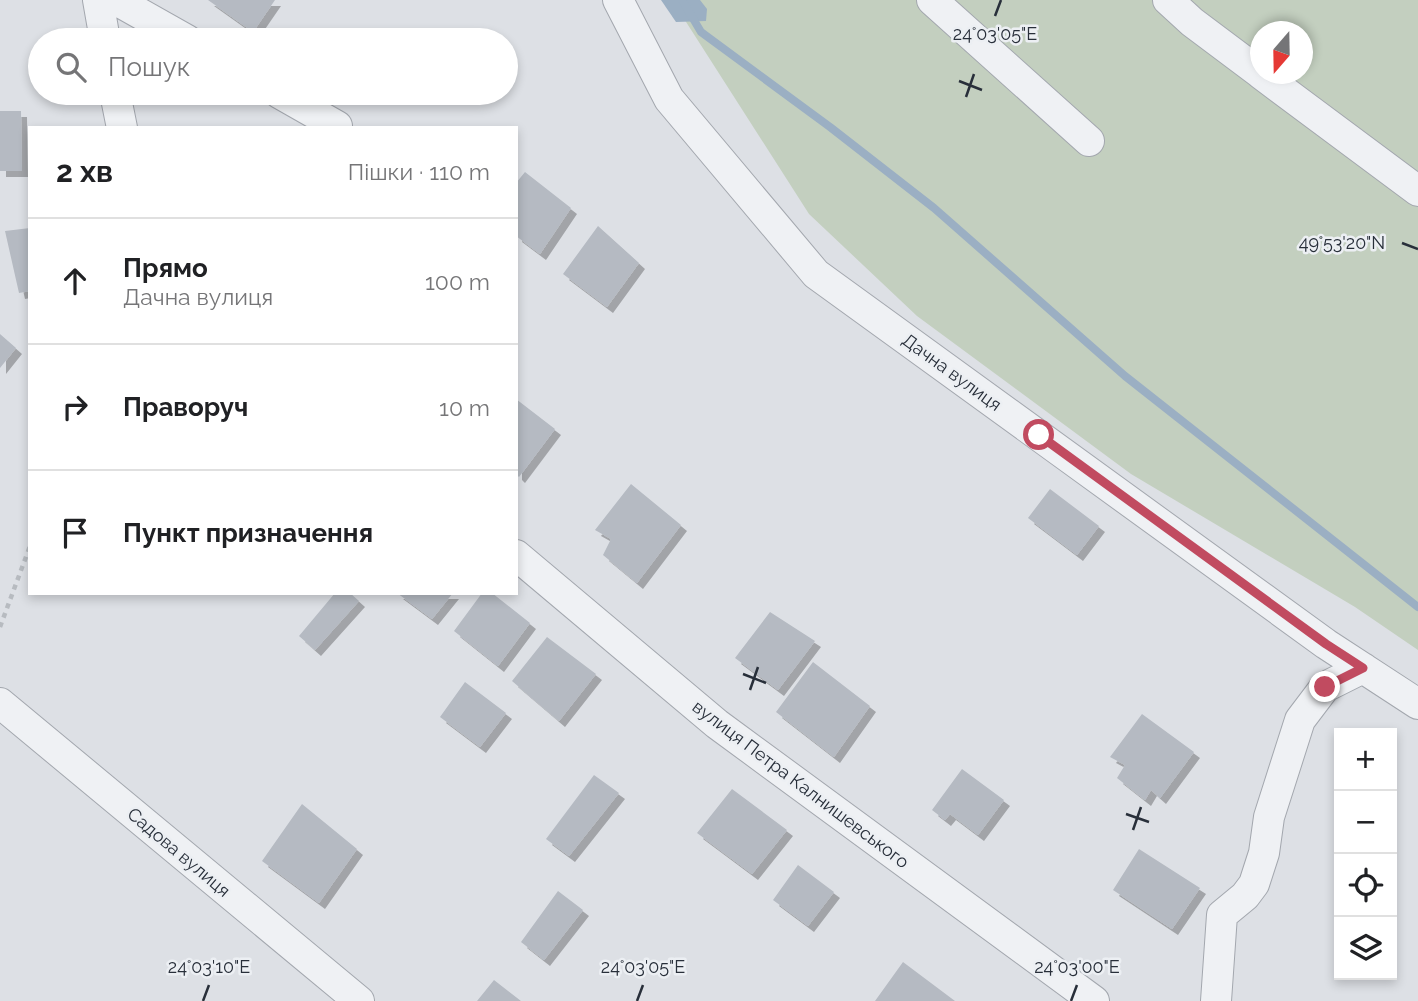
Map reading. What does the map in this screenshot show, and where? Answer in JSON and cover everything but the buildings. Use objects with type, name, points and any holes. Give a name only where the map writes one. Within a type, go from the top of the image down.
[{"type":"street","points":[[98,0],[103,28]]},
{"type":"street","points":[[116,0],[166,28]]},
{"type":"street","name":"Дачна вулиця","points":[[618,0],[669,99],[816,274],[1326,644],[1418,704]]},
{"type":"street","points":[[932,0],[1089,141]]},
{"type":"street","points":[[1168,0],[1192,22],[1250,65]]},
{"type":"street","points":[[1276,84],[1418,191]]},
{"type":"street","points":[[117,105],[121,126]]},
{"type":"street","points":[[300,105],[337,126]]},
{"type":"street","name":"вулиця Петра Калнишевського","points":[[518,557],[717,724],[1094,1001]]},
{"type":"street","points":[[1216,1001],[1222,915],[1245,897],[1254,884],[1264,853],[1269,817],[1300,720],[1325,687],[1363,668]]},
{"type":"street","name":"Садова вулиця","points":[[0,704],[348,998]]},
{"type":"path","points":[[0,627],[28,552]]},
{"type":"green space","points":[[672,0],[1418,0],[1418,650],[1355,607],[1131,474],[917,316],[809,214]]},
{"type":"water","points":[[661,0],[700,0],[707,9],[706,21],[676,22]]},
{"type":"waterway","points":[[682,0],[701,32],[934,208],[1125,376],[1418,607]]},
{"type":"route","points":[[1039,435],[1326,644],[1363,668],[1325,687]]}]
